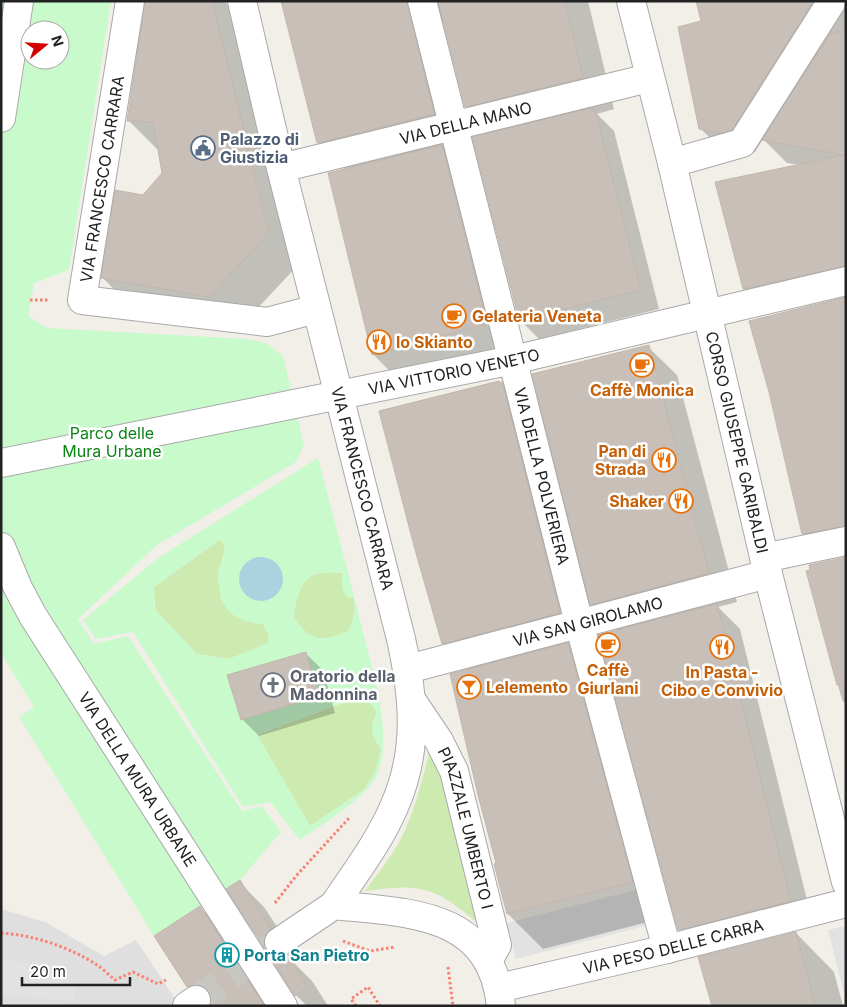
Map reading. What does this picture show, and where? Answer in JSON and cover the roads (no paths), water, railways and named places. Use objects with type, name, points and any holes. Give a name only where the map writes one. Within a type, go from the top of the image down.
[{"type":"street","points":[[1,118],[19,1]]},
{"type":"street","name":"VIA FRANCESCO CARRARA","points":[[130,1],[82,300],[267,322],[316,309]]},
{"type":"street","name":"VIA FRANCESCO CARRARA","points":[[242,1],[316,309],[408,669]]},
{"type":"street","name":"VIA DELLA POLVERIERA","points":[[422,1],[582,632],[667,949]]},
{"type":"street","name":"CORSO GIUSEPPE GARIBALDI","points":[[631,1],[672,163],[766,566],[846,882]]},
{"type":"street","points":[[672,163],[742,144],[832,1]]},
{"type":"street","name":"VIA DELLA MANO","points":[[281,168],[649,78]]},
{"type":"street","name":"VIA VITTORIO VENETO","points":[[1,463],[513,360],[846,281]]},
{"type":"street","name":"VIA SAN GIROLAMO","points":[[408,669],[582,632],[766,566],[846,540]]},
{"type":"street","name":"VIA DELLA MURA URBANE","points":[[1,547],[15,581],[33,616],[283,1006]]},
{"type":"street","name":"PIAZZALE UMBERTO I","points":[[279,942],[334,905],[380,834],[394,808],[410,756],[412,701],[408,669]]},
{"type":"street","name":"PIAZZALE UMBERTO I","points":[[412,701],[439,741],[454,771],[497,945],[488,961]]},
{"type":"street","name":"VIA PESO DELLE CARRA","points":[[500,997],[667,949],[846,903]]},
{"type":"street","points":[[334,905],[414,914],[451,926],[473,941],[488,961],[500,997]]},
{"type":"water","points":[[261,557],[273,561],[279,567],[283,579],[279,591],[273,597],[261,601],[249,597],[243,591],[239,579],[243,567],[249,561]]},
{"type":"tunnel","points":[[196,1000],[279,942]]},
{"type":"place","name":"Palazzo di Giustizia","points":[[203,148]]},
{"type":"place","name":"Gelateria Veneta","points":[[454,316]]},
{"type":"place","name":"lo Skianto","points":[[379,342]]},
{"type":"place","name":"Caffè Monica","points":[[642,365]]},
{"type":"place","name":"Pan di Strada","points":[[664,460]]},
{"type":"place","name":"Shaker","points":[[681,501]]},
{"type":"place","name":"Caffè Giurlani","points":[[608,645]]},
{"type":"place","name":"In Pasta - Cibo e Convivio","points":[[722,647]]},
{"type":"place","name":"Oratorio della Madonnina","points":[[273,685]]},
{"type":"place","name":"Lelemento","points":[[469,687]]},
{"type":"place","name":"Porta San Pietro","points":[[227,955]]},
{"type":"park label","name":"Parco delle Mura Urbane","points":[[112,442]]}]
